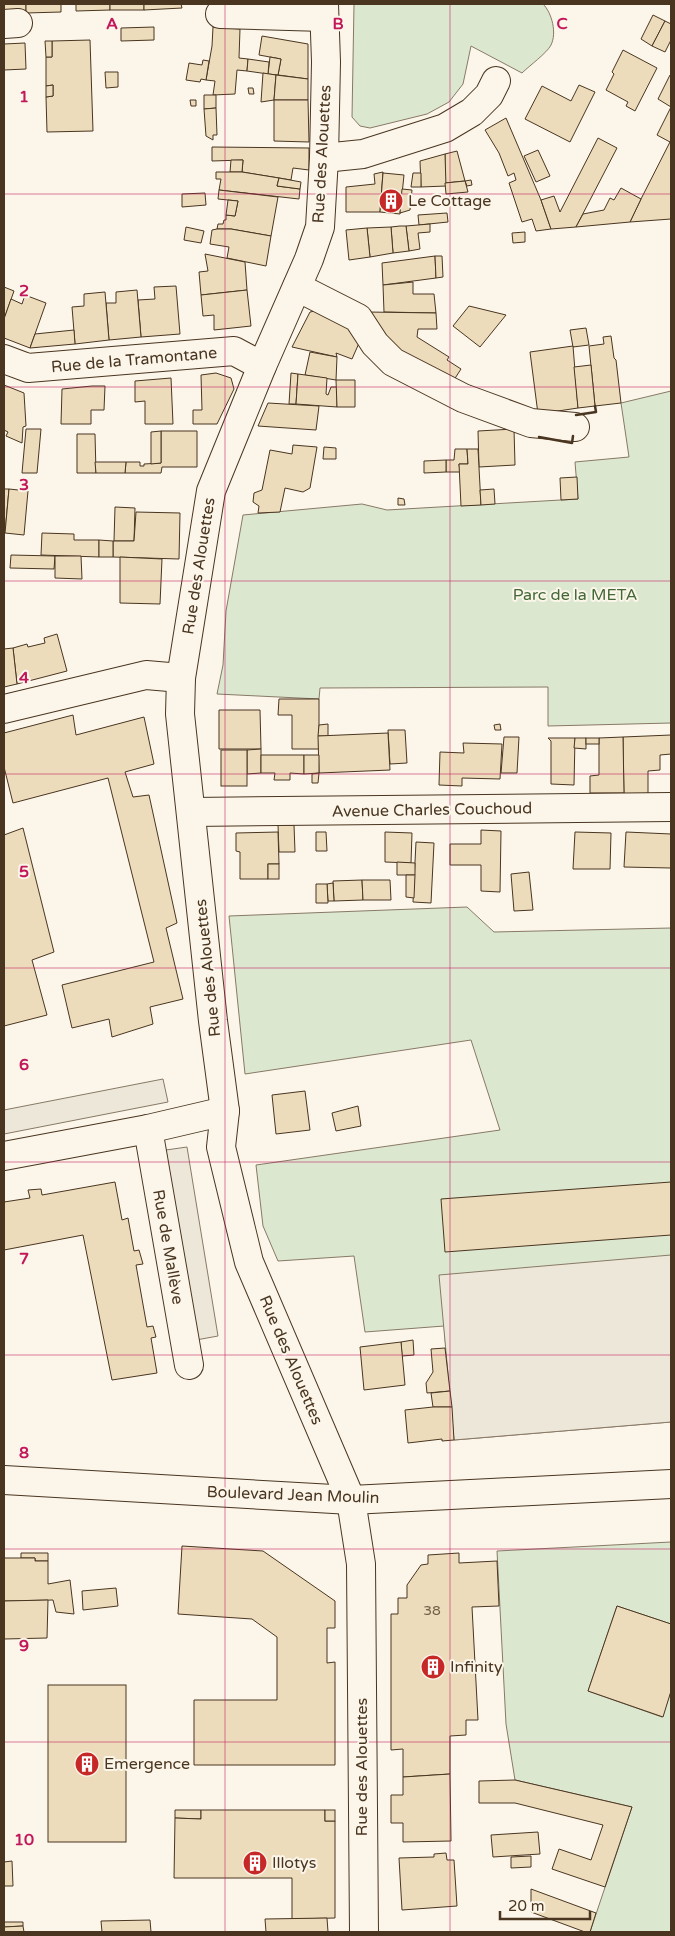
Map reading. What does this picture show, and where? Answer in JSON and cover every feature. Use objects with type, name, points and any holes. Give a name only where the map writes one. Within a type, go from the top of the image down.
[{"type":"street","points":[[220,14],[324,10]]},
{"type":"street","name":"Rue des Alouettes","points":[[324,10],[326,62],[320,228],[309,260],[262,366],[211,491],[181,678],[180,714],[213,1021],[225,1111],[221,1147],[249,1262],[351,1500],[361,1564],[364,1932]]},
{"type":"street","points":[[324,158],[363,154],[444,128],[472,112],[489,95],[496,81]]},
{"type":"street","points":[[297,287],[358,318],[376,344],[393,362],[463,398],[531,423],[575,427]]},
{"type":"street","name":"Rue de la Tramontane","points":[[4,359],[28,368],[234,351],[262,366]]},
{"type":"street","points":[[4,709],[146,675],[181,678]]},
{"type":"street","name":"Avenue Charles Couchoud","points":[[192,812],[671,808]]},
{"type":"street","points":[[4,1156],[148,1129],[225,1111]]},
{"type":"street","name":"Rue de Mallève","points":[[148,1129],[189,1365]]},
{"type":"street","name":"Boulevard Jean Moulin","points":[[4,1480],[351,1500],[671,1484]]},
{"type":"green space","points":[[354,4],[543,4],[553,23],[554,35],[551,45],[546,52],[522,73],[471,46],[463,84],[449,102],[427,114],[370,128],[360,126],[352,117]]},
{"type":"green space","name":"Parc de la META","points":[[671,391],[671,723],[548,726],[548,687],[320,688],[319,699],[217,694],[223,665],[226,611],[243,515],[362,504],[387,510],[578,499],[575,462],[629,457],[621,403]]},
{"type":"green space","points":[[467,907],[494,932],[671,928],[671,1422],[454,1440],[444,1326],[365,1332],[354,1256],[278,1261],[263,1226],[256,1165],[500,1130],[471,1040],[245,1074],[229,916]]},
{"type":"green space","points":[[671,1542],[671,1624],[617,1606],[588,1691],[662,1717],[671,1691],[671,1932],[590,1932],[632,1807],[515,1780],[506,1724],[497,1551]]},
{"type":"shaded area","points":[[163,1079],[168,1102],[4,1134],[4,1110]]},
{"type":"shaded area","points":[[187,1147],[218,1336],[196,1340],[166,1150]]},
{"type":"shaded area","points":[[671,1255],[671,1422],[454,1440],[439,1275]]},
{"type":"building","points":[[4,4],[26,4],[26,13],[4,13]]},
{"type":"building","points":[[26,4],[61,4],[61,12],[26,13]]},
{"type":"building","points":[[76,4],[110,4],[110,10],[76,11]]},
{"type":"building","points":[[110,4],[144,4],[144,10],[110,10]]},
{"type":"building","points":[[144,4],[181,4],[182,8],[144,10]]},
{"type":"building","points":[[653,15],[665,21],[652,46],[641,39]]},
{"type":"building","points":[[665,21],[671,24],[671,40],[665,52],[652,46]]},
{"type":"building","points":[[154,27],[154,40],[121,41],[121,28]]},
{"type":"building","points":[[213,27],[240,29],[239,58],[248,59],[247,71],[237,70],[235,94],[213,95],[215,81],[206,80]]},
{"type":"building","points":[[262,36],[308,44],[308,79],[278,75],[281,59],[259,55]]},
{"type":"building","points":[[90,40],[93,131],[47,132],[46,97],[53,96],[53,85],[46,86],[46,57],[52,57],[52,41]]},
{"type":"building","points":[[45,41],[52,41],[52,57],[46,57]]},
{"type":"building","points":[[25,43],[26,69],[4,70],[4,44]]},
{"type":"building","points":[[623,50],[657,68],[635,111],[626,106],[628,102],[606,90],[614,74],[612,72]]},
{"type":"building","points":[[270,57],[281,59],[278,75],[268,74]]},
{"type":"building","points":[[248,59],[269,62],[268,74],[247,71]]},
{"type":"building","points":[[203,60],[209,61],[206,80],[201,79],[200,82],[186,80],[189,63],[202,65]]},
{"type":"building","points":[[105,72],[118,72],[118,87],[106,88]]},
{"type":"building","points":[[263,73],[276,75],[274,100],[261,102]]},
{"type":"building","points":[[276,75],[308,79],[308,100],[274,100]]},
{"type":"building","points":[[671,75],[671,107],[658,99]]},
{"type":"building","points":[[53,85],[53,96],[46,97],[46,86]]},
{"type":"building","points":[[579,85],[595,92],[570,142],[525,119],[542,86],[571,101]]},
{"type":"building","points":[[248,88],[253,88],[254,94],[249,94]]},
{"type":"building","points":[[204,95],[216,95],[216,108],[204,109]]},
{"type":"building","points":[[190,100],[196,100],[196,106],[191,106]]},
{"type":"building","points":[[274,100],[308,100],[309,142],[274,141]]},
{"type":"building","points":[[671,107],[671,140],[670,142],[657,135]]},
{"type":"building","points":[[216,108],[217,135],[213,135],[213,140],[206,136],[204,109]]},
{"type":"building","points":[[506,118],[541,200],[551,229],[536,231],[532,219],[522,222],[509,183],[516,180],[514,173],[508,176],[499,153],[485,130]]},
{"type":"building","points":[[598,138],[617,148],[576,227],[551,229],[541,200],[554,196],[560,212]]},
{"type":"building","points":[[671,140],[671,219],[630,222],[641,199]]},
{"type":"building","points":[[212,147],[309,148],[309,170],[293,168],[291,180],[242,172],[243,160],[212,161]]},
{"type":"building","points":[[538,150],[550,176],[536,182],[524,156]]},
{"type":"building","points":[[457,151],[465,181],[445,183],[445,154]]},
{"type":"building","points":[[445,154],[446,186],[421,187],[420,161]]},
{"type":"building","points":[[231,160],[243,160],[242,172],[230,172]]},
{"type":"building","points":[[216,172],[242,172],[279,178],[277,186],[300,189],[299,199],[219,190],[221,179],[216,179]]},
{"type":"building","points":[[383,172],[380,212],[346,212],[346,187],[375,184],[374,174]]},
{"type":"building","name":"Le Cottage","points":[[383,173],[404,175],[400,214],[380,212]]},
{"type":"building","points":[[413,173],[421,173],[421,187],[411,187]]},
{"type":"building","points":[[279,178],[301,182],[300,189],[277,186]]},
{"type":"building","points":[[471,180],[472,185],[467,186],[465,181]]},
{"type":"building","points":[[465,181],[468,192],[446,194],[445,183]]},
{"type":"building","points":[[621,188],[641,199],[630,222],[576,227],[583,214],[604,210],[610,198],[614,200]]},
{"type":"building","points":[[402,189],[412,190],[410,210],[400,213]]},
{"type":"building","points":[[219,190],[278,197],[271,236],[231,229],[217,229],[218,224],[223,224],[224,220],[226,220],[226,215],[235,216],[238,201],[218,199]]},
{"type":"building","points":[[205,193],[206,205],[182,207],[182,194]]},
{"type":"building","points":[[228,200],[238,201],[235,216],[226,215]]},
{"type":"building","points":[[447,213],[448,222],[419,225],[418,215]]},
{"type":"building","points":[[430,224],[430,232],[418,233],[420,249],[409,251],[406,226]]},
{"type":"building","points":[[406,226],[409,251],[393,253],[391,227]]},
{"type":"building","points":[[186,227],[204,231],[201,243],[184,240]]},
{"type":"building","points":[[391,227],[393,253],[370,257],[367,228]]},
{"type":"building","points":[[367,228],[370,257],[349,260],[346,230]]},
{"type":"building","points":[[231,229],[271,236],[266,266],[227,258],[229,247],[210,244],[212,230]]},
{"type":"building","points":[[525,232],[525,242],[513,243],[512,233]]},
{"type":"building","points":[[205,254],[245,262],[247,290],[201,295],[199,272],[208,271]]},
{"type":"building","points":[[435,256],[436,278],[383,285],[382,263]]},
{"type":"building","points":[[435,256],[442,256],[443,277],[436,278]]},
{"type":"building","points":[[413,282],[413,294],[434,294],[436,313],[384,312],[383,285]]},
{"type":"building","points":[[176,286],[180,334],[141,337],[138,300],[155,299],[154,287]]},
{"type":"building","points":[[4,287],[14,291],[4,319]]},
{"type":"building","points":[[137,290],[141,337],[109,340],[106,303],[116,303],[116,292]]},
{"type":"building","points":[[247,290],[251,326],[214,330],[214,315],[203,316],[201,295]]},
{"type":"building","points":[[105,292],[109,340],[75,344],[72,307],[84,306],[84,294]]},
{"type":"building","points":[[25,295],[46,303],[30,348],[4,338],[4,319],[11,299],[22,304]]},
{"type":"building","points":[[469,306],[506,315],[480,347],[453,326]]},
{"type":"building","points":[[315,311],[363,334],[352,359],[336,353],[337,357],[292,347],[310,312]]},
{"type":"building","points":[[367,312],[436,313],[437,329],[418,329],[417,337],[449,357],[447,360],[461,369],[452,383],[383,342]]},
{"type":"building","points":[[586,328],[589,345],[573,347],[570,330]]},
{"type":"building","points":[[74,330],[75,344],[30,348],[35,334]]},
{"type":"building","points":[[611,336],[621,403],[595,406],[589,346],[604,344],[603,337]]},
{"type":"building","points":[[573,346],[578,408],[538,414],[530,352]]},
{"type":"building","points":[[310,352],[337,357],[336,380],[305,375]]},
{"type":"building","points":[[591,365],[595,406],[578,408],[574,367]]},
{"type":"building","points":[[216,373],[231,378],[234,389],[217,424],[193,424],[193,410],[202,410],[201,375]]},
{"type":"building","points":[[291,373],[298,374],[296,404],[289,404]]},
{"type":"building","points":[[298,374],[327,378],[326,394],[328,395],[331,387],[337,387],[337,407],[296,404]]},
{"type":"building","points":[[171,378],[173,424],[145,424],[145,401],[135,402],[135,381]]},
{"type":"building","points":[[336,380],[355,380],[355,407],[337,407]]},
{"type":"building","points":[[4,385],[24,393],[26,426],[23,427],[22,443],[6,436],[8,432],[4,430]]},
{"type":"building","points":[[105,386],[104,410],[91,410],[91,424],[61,424],[62,389]]},
{"type":"building","points":[[268,403],[319,406],[316,430],[258,426]]},
{"type":"building","points":[[26,429],[41,429],[37,473],[22,473]]},
{"type":"building","points":[[514,429],[515,465],[479,467],[478,431]]},
{"type":"building","points":[[161,431],[197,431],[197,467],[162,467],[161,473],[125,473],[126,462],[140,462],[140,466],[161,463]]},
{"type":"building","points":[[161,431],[161,463],[151,464],[151,432]]},
{"type":"building","points":[[77,434],[95,434],[96,473],[77,473]]},
{"type":"building","points":[[293,445],[317,447],[310,488],[303,492],[285,488],[280,512],[258,513],[259,506],[253,502],[254,493],[262,490],[270,450],[292,454]]},
{"type":"building","points":[[324,447],[336,448],[336,459],[323,459]]},
{"type":"building","points":[[455,449],[467,449],[468,464],[459,464],[460,472],[446,472],[446,460],[454,460]]},
{"type":"building","points":[[467,449],[478,449],[481,505],[461,506],[459,464],[468,464]]},
{"type":"building","points":[[446,460],[446,472],[424,473],[424,461]]},
{"type":"building","points":[[95,462],[126,462],[125,473],[96,473]]},
{"type":"building","points":[[577,477],[578,499],[561,500],[560,478]]},
{"type":"building","points":[[4,489],[9,489],[5,533],[4,533]]},
{"type":"building","points":[[9,489],[28,491],[24,535],[5,533]]},
{"type":"building","points":[[494,489],[495,504],[481,505],[480,490]]},
{"type":"building","points":[[398,498],[404,499],[405,505],[398,505]]},
{"type":"building","points":[[115,507],[135,508],[134,541],[114,541]]},
{"type":"building","points":[[136,512],[180,513],[179,559],[113,557],[113,541],[134,541]]},
{"type":"building","points":[[42,533],[74,534],[74,540],[99,540],[99,557],[41,555]]},
{"type":"building","points":[[99,540],[113,541],[113,557],[99,557]]},
{"type":"building","points":[[11,555],[55,556],[54,569],[10,568]]},
{"type":"building","points":[[55,556],[81,556],[82,579],[55,578]]},
{"type":"building","points":[[120,557],[162,559],[160,604],[120,603]]},
{"type":"building","points":[[57,634],[67,671],[17,684],[13,648],[27,644],[28,647],[45,643],[44,638]]},
{"type":"building","points":[[13,648],[17,684],[4,687],[4,649]]},
{"type":"building","points":[[279,699],[319,699],[319,749],[292,749],[292,715],[278,715]]},
{"type":"building","points":[[219,710],[260,710],[261,749],[219,749]]},
{"type":"building","points":[[73,715],[76,735],[144,717],[154,764],[125,772],[133,797],[149,795],[177,923],[166,928],[183,999],[150,1007],[153,1024],[112,1037],[109,1019],[72,1028],[62,985],[154,962],[108,778],[13,803],[4,767],[4,733]]},
{"type":"building","points":[[328,724],[328,736],[318,736],[319,725]]},
{"type":"building","points":[[500,724],[501,730],[495,730],[494,725]]},
{"type":"building","points":[[388,730],[405,730],[407,763],[390,764]]},
{"type":"building","points":[[388,733],[390,770],[319,773],[318,736]]},
{"type":"building","points":[[671,735],[671,754],[660,755],[660,770],[648,771],[648,799],[624,799],[623,737]]},
{"type":"building","points":[[504,737],[519,737],[517,773],[501,773]]},
{"type":"building","points":[[623,737],[624,793],[590,793],[590,776],[599,775],[599,738]]},
{"type":"building","points":[[548,738],[575,738],[574,785],[551,784],[551,741]]},
{"type":"building","points":[[575,738],[586,738],[586,749],[574,748]]},
{"type":"building","points":[[586,738],[599,738],[599,744],[586,744]]},
{"type":"building","points":[[463,743],[502,744],[500,779],[462,778],[462,786],[439,785],[440,752],[464,753]]},
{"type":"building","points":[[261,749],[261,773],[247,774],[247,750]]},
{"type":"building","points":[[221,750],[247,750],[247,786],[221,786]]},
{"type":"building","points":[[261,755],[304,755],[304,774],[290,773],[290,780],[274,780],[275,773],[261,773]]},
{"type":"building","points":[[304,755],[319,755],[319,773],[304,774]]},
{"type":"building","points":[[319,773],[318,783],[312,783],[312,774]]},
{"type":"building","points":[[278,825],[294,825],[295,852],[279,852]]},
{"type":"building","points":[[23,828],[54,952],[32,960],[47,1015],[4,1026],[4,835]]},
{"type":"building","points":[[481,830],[501,831],[500,892],[481,891],[481,865],[450,865],[450,844],[481,844]]},
{"type":"building","points":[[278,832],[279,864],[268,864],[268,879],[240,879],[240,852],[236,851],[236,833]]},
{"type":"building","points":[[316,832],[326,832],[327,851],[316,851]]},
{"type":"building","points":[[385,832],[412,833],[411,863],[385,862]]},
{"type":"building","points":[[575,832],[611,833],[610,869],[573,869]]},
{"type":"building","points":[[626,832],[671,834],[671,868],[624,867]]},
{"type":"building","points":[[416,842],[434,843],[431,903],[413,902]]},
{"type":"building","points":[[397,862],[415,863],[415,875],[397,875]]},
{"type":"building","points":[[268,864],[279,864],[279,879],[268,879]]},
{"type":"building","points":[[529,872],[533,910],[514,911],[511,874]]},
{"type":"building","points":[[406,875],[415,875],[414,898],[406,897]]},
{"type":"building","points":[[362,880],[363,900],[334,901],[333,881]]},
{"type":"building","points":[[362,880],[390,880],[391,900],[363,900]]},
{"type":"building","points":[[333,883],[334,901],[328,901],[327,884]]},
{"type":"building","points":[[316,884],[327,884],[328,903],[316,903]]},
{"type":"building","points":[[305,1091],[310,1130],[276,1134],[272,1095]]},
{"type":"building","points":[[358,1106],[361,1126],[336,1131],[332,1113]]},
{"type":"building","points":[[115,1182],[122,1220],[128,1218],[134,1251],[139,1250],[143,1264],[136,1265],[147,1327],[153,1326],[156,1337],[151,1338],[157,1373],[112,1380],[83,1235],[4,1250],[4,1202],[30,1198],[28,1190],[41,1189],[42,1195]]},
{"type":"building","points":[[671,1182],[671,1235],[445,1252],[441,1199]]},
{"type":"building","points":[[413,1340],[414,1355],[402,1356],[401,1342]]},
{"type":"building","points":[[401,1342],[405,1385],[364,1390],[360,1347]]},
{"type":"building","points":[[445,1348],[450,1391],[427,1393],[426,1383],[433,1372],[431,1349]]},
{"type":"building","points":[[450,1391],[452,1407],[433,1407],[431,1393]]},
{"type":"building","points":[[452,1407],[454,1440],[442,1441],[442,1439],[408,1443],[405,1410]]},
{"type":"building","points":[[182,1546],[263,1551],[335,1601],[335,1628],[327,1628],[327,1663],[335,1662],[335,1765],[194,1765],[194,1700],[277,1700],[277,1637],[252,1619],[178,1614]]},
{"type":"building","points":[[21,1553],[48,1553],[48,1561],[35,1561],[35,1558],[21,1558]]},
{"type":"building","name":"Infinity","points":[[459,1553],[459,1563],[497,1561],[499,1606],[472,1607],[478,1720],[466,1720],[466,1735],[450,1736],[450,1774],[403,1777],[403,1749],[391,1750],[391,1614],[398,1614],[398,1598],[407,1598],[407,1585],[421,1565],[428,1564],[428,1555]]},
{"type":"building","points":[[4,1558],[35,1558],[35,1561],[48,1561],[48,1584],[70,1580],[74,1614],[56,1612],[53,1600],[4,1601]]},
{"type":"building","points":[[116,1588],[118,1606],[83,1610],[82,1591]]},
{"type":"building","points":[[48,1600],[47,1638],[4,1639],[4,1601]]},
{"type":"building","points":[[617,1606],[671,1624],[671,1691],[663,1717],[588,1691]]},
{"type":"building","name":"Emergence","points":[[48,1685],[126,1685],[126,1842],[48,1842]]},
{"type":"building","points":[[450,1774],[451,1841],[403,1842],[403,1823],[391,1823],[391,1795],[403,1795],[403,1777]]},
{"type":"building","points":[[515,1780],[632,1807],[605,1887],[552,1869],[559,1849],[591,1860],[603,1825],[515,1803],[479,1803],[479,1781]]},
{"type":"building","points":[[175,1810],[201,1810],[201,1819],[175,1818]]},
{"type":"building","name":"Illotys","points":[[201,1810],[325,1810],[325,1821],[335,1821],[335,1918],[292,1919],[292,1878],[174,1878],[175,1818],[201,1819]]},
{"type":"building","points":[[325,1810],[335,1810],[335,1821],[325,1821]]},
{"type":"building","points":[[538,1832],[540,1854],[493,1857],[491,1835]]},
{"type":"building","points":[[446,1853],[447,1860],[454,1860],[457,1906],[402,1910],[399,1858],[434,1857],[434,1854]]},
{"type":"building","points":[[531,1856],[531,1867],[511,1868],[511,1857]]},
{"type":"building","points":[[12,1861],[13,1886],[4,1886],[4,1862]]},
{"type":"building","points":[[531,1889],[596,1913],[590,1932],[585,1932],[531,1912]]},
{"type":"building","points":[[327,1918],[328,1932],[266,1932],[265,1919]]},
{"type":"building","points":[[150,1920],[151,1932],[102,1932],[101,1921]]},
{"type":"building","points":[[4,1922],[23,1922],[23,1926],[4,1927]]},
{"type":"building","points":[[23,1926],[24,1932],[4,1932],[4,1927]]},
{"type":"wall","points":[[576,415],[596,412],[595,406]]},
{"type":"wall","points":[[539,437],[572,443],[573,436]]},
{"type":"place","name":"Le Cottage","points":[[391,201]]},
{"type":"place","name":"Infinity","points":[[433,1667]]},
{"type":"place","name":"Emergence","points":[[87,1764]]},
{"type":"place","name":"Illotys","points":[[255,1863]]}]
